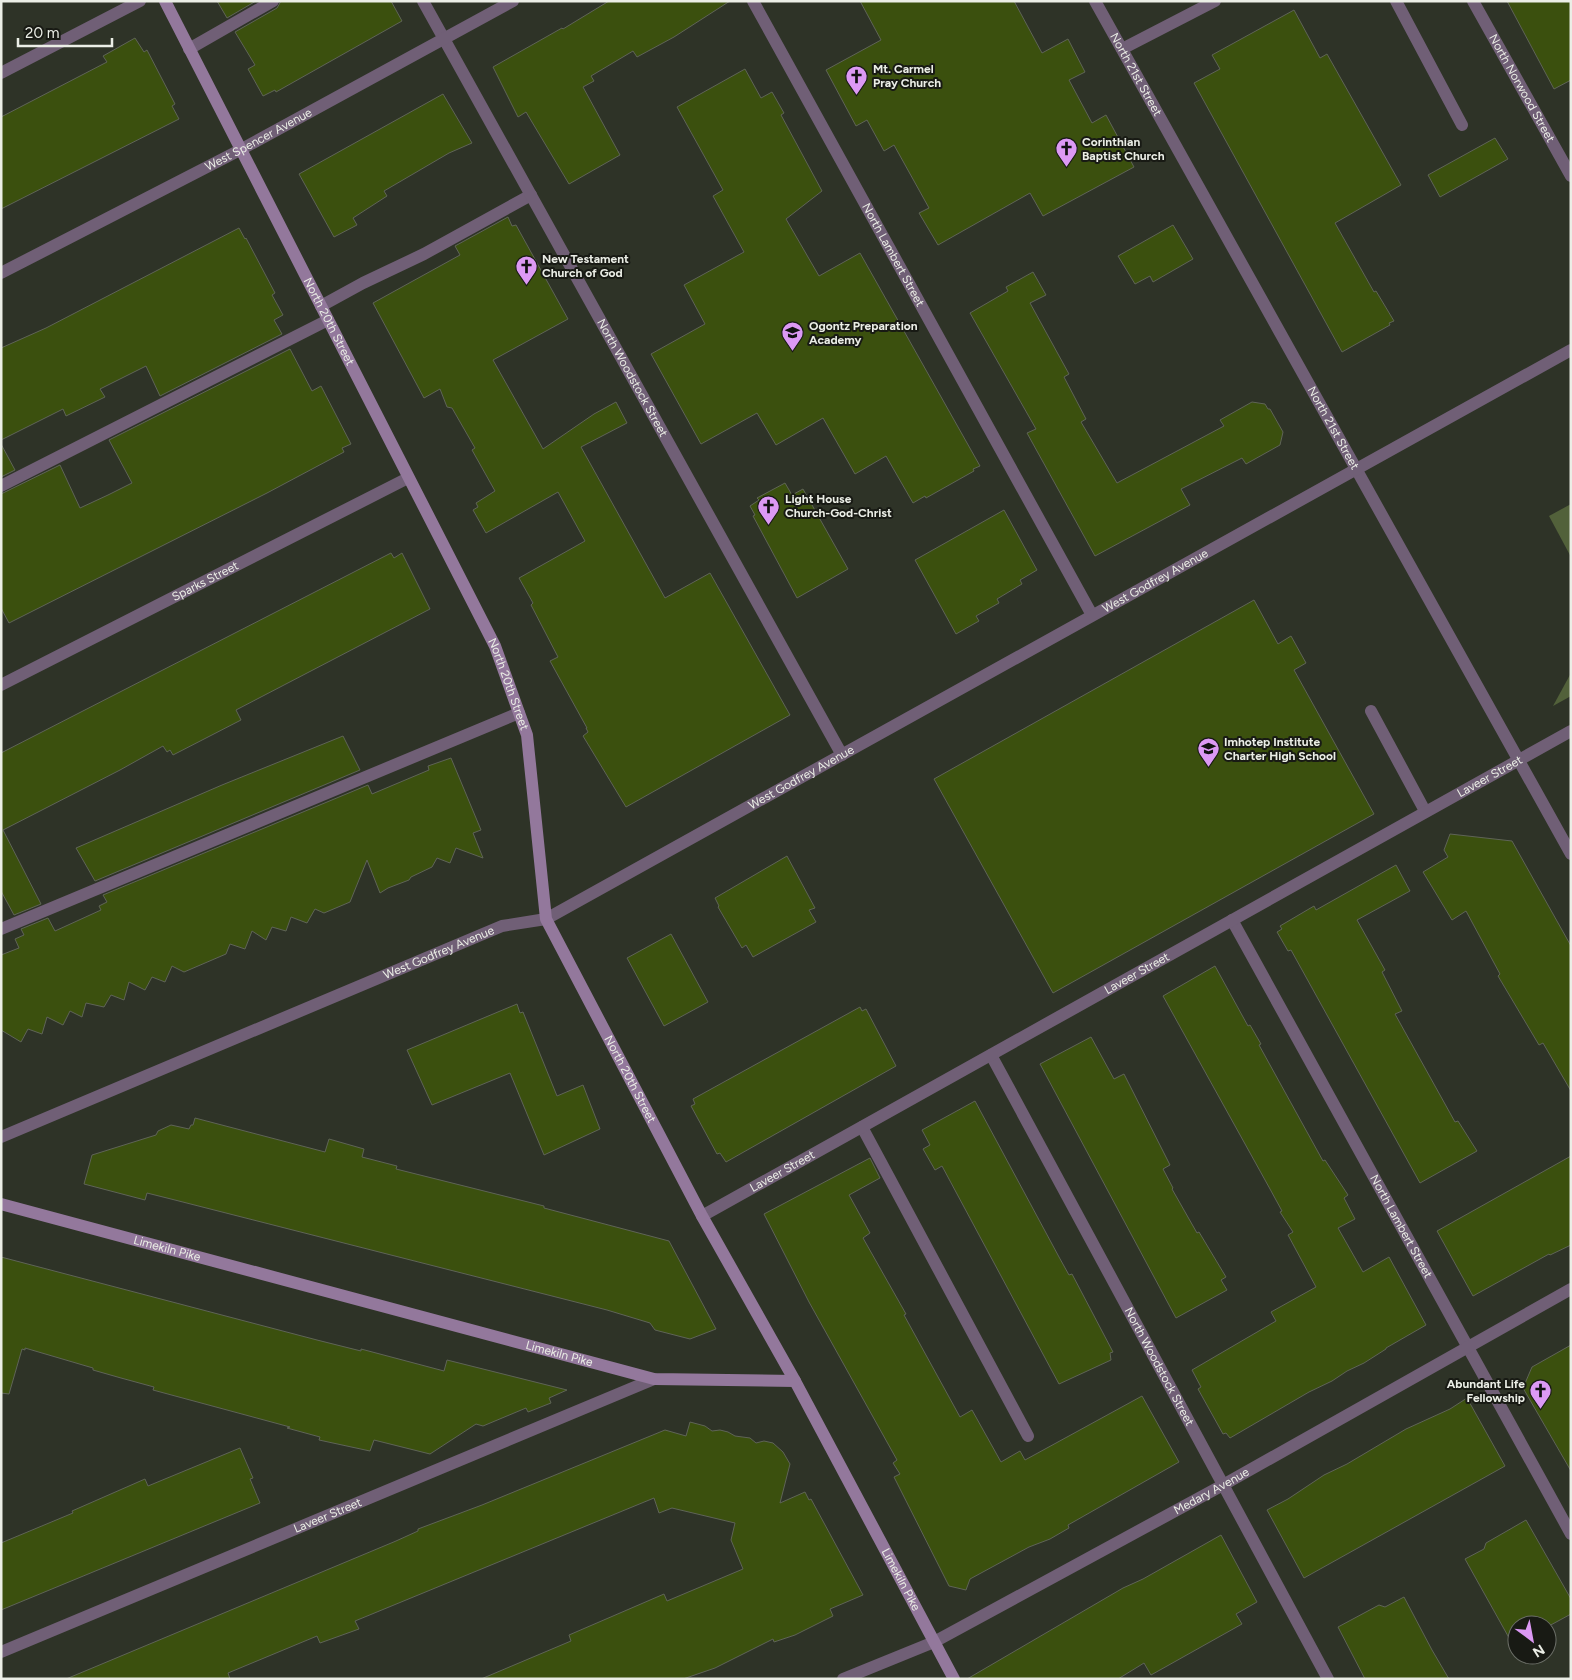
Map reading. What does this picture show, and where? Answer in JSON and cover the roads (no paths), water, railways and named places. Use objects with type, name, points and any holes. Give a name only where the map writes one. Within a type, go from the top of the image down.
[{"type":"street","points":[[1,73],[140,1]]},
{"type":"street","name":"North 20th Street","points":[[165,1],[495,646],[527,735],[546,919],[702,1216],[795,1381]]},
{"type":"street","points":[[189,49],[273,1]]},
{"type":"street","name":"North Woodstock Street","points":[[423,1],[842,755]]},
{"type":"street","name":"West Spencer Avenue","points":[[1,273],[240,150],[513,1]]},
{"type":"street","name":"North Lambert Street","points":[[753,1],[1092,615]]},
{"type":"street","name":"North 21st Street","points":[[1095,1],[1571,854]]},
{"type":"street","points":[[1122,48],[1215,1]]},
{"type":"street","points":[[1396,1],[1462,125]]},
{"type":"street","name":"North Norwood Street","points":[[1473,1],[1571,176]]},
{"type":"street","points":[[321,306],[424,254],[531,195]]},
{"type":"street","points":[[1,486],[328,320]]},
{"type":"street","name":"West Godfrey Avenue","points":[[1,1137],[502,926],[546,919],[1571,350]]},
{"type":"street","name":"Sparks Street","points":[[1,685],[408,478]]},
{"type":"street","points":[[1371,711],[1425,811]]},
{"type":"street","points":[[1,929],[519,713]]},
{"type":"street","name":"Laveer Street","points":[[702,1216],[1571,731]]},
{"type":"street","name":"North Lambert Street","points":[[1232,920],[1571,1534]]},
{"type":"street","name":"North Woodstock Street","points":[[991,1055],[1328,1679]]},
{"type":"street","points":[[862,1127],[1028,1436]]},
{"type":"street","name":"Limekiln Pike","points":[[1,1204],[654,1379],[795,1381],[954,1679]]},
{"type":"street","name":"Medary Avenue","points":[[843,1679],[934,1642],[1223,1485],[1571,1289]]},
{"type":"street","name":"Laveer Street","points":[[1,1652],[654,1379]]},
{"type":"place","name":"Mt. Carmel Pray Church","points":[[857,95]]},
{"type":"place","name":"Corinthian Baptist Church","points":[[1066,168]]},
{"type":"place","name":"New Testament Church of God","points":[[526,285]]},
{"type":"place","name":"Ogontz Preparation Academy","points":[[793,352]]},
{"type":"place","name":"Light House Church-God-Christ","points":[[769,525]]},
{"type":"place","name":"Imhotep Institute Charter High School","points":[[1208,768]]},
{"type":"place","name":"Abundant Life Fellowship","points":[[1541,1410]]}]
